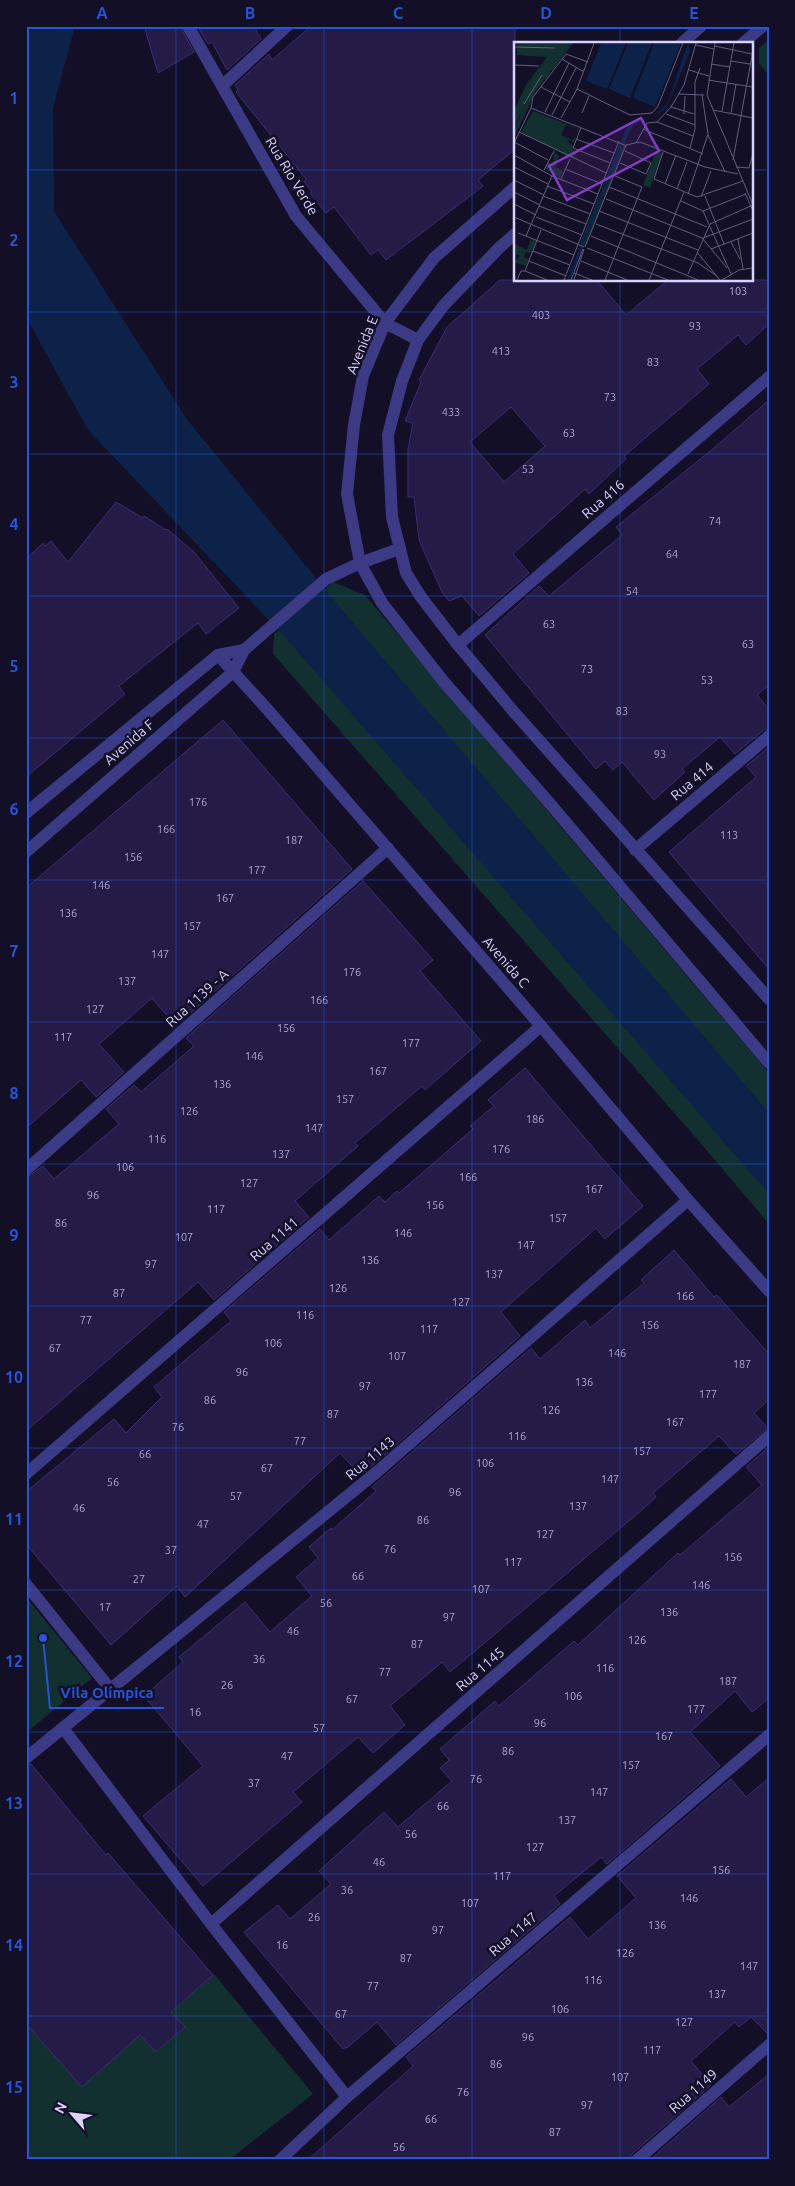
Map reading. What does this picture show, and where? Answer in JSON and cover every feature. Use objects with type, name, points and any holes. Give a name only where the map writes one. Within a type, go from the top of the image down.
[{"type":"street","name":"Rua Rio Verde","points":[[188,26],[296,216],[385,323],[418,340]]},
{"type":"street","points":[[222,86],[287,26]]},
{"type":"street","points":[[683,42],[701,26]]},
{"type":"street","points":[[744,42],[763,26]]},
{"type":"street","name":"Avenida E","points":[[360,563],[347,494],[354,425],[363,376],[385,323],[434,258],[514,188]]},
{"type":"street","points":[[514,235],[444,305],[418,340],[402,381],[388,435],[392,517],[406,573],[421,598],[458,645],[635,850],[769,999]]},
{"type":"street","name":"Rua 416","points":[[458,645],[769,377]]},
{"type":"street","points":[[248,647],[326,579],[360,563],[399,549]]},
{"type":"street","points":[[360,563],[382,603],[444,682],[552,806],[769,1063]]},
{"type":"street","name":"Avenida F","points":[[26,814],[218,655],[248,647]]},
{"type":"street","name":"Avenida F","points":[[26,852],[233,672],[248,647]]},
{"type":"street","name":"Avenida C","points":[[218,655],[388,848],[688,1200],[769,1291]]},
{"type":"street","name":"Rua 414","points":[[635,850],[769,736]]},
{"type":"street","name":"Rua 1139 - A","points":[[26,1170],[388,848]]},
{"type":"street","name":"Rua 1141","points":[[26,1474],[541,1026]]},
{"type":"street","name":"Rua 1143","points":[[26,1758],[378,1471],[688,1200]]},
{"type":"street","name":"Rua 1145","points":[[211,1924],[769,1436]]},
{"type":"street","points":[[26,1584],[111,1690]]},
{"type":"street","points":[[63,1728],[211,1924],[347,2097]]},
{"type":"street","name":"Rua 1147","points":[[280,2160],[347,2097],[769,1735]]},
{"type":"street","name":"Rua 1149","points":[[637,2160],[769,2045]]},
{"type":"green space","points":[[769,40],[769,75],[759,64],[759,48]]},
{"type":"green space","points":[[333,582],[365,595],[769,1073],[769,1224],[273,654],[274,634]]},
{"type":"green space","points":[[26,1597],[92,1678],[26,1733]]},
{"type":"green space","points":[[214,1974],[313,2094],[229,2160],[26,2160],[26,2024],[140,2035],[157,2052],[185,2027],[171,2012]]},
{"type":"water","points":[[26,26],[75,26],[53,108],[54,211],[186,418],[337,604],[769,1113],[769,1194],[285,637],[88,430],[26,317]]},
{"type":"building","points":[[144,26],[180,26],[194,52],[158,73]]},
{"type":"building","points":[[197,26],[254,26],[261,39],[227,70],[212,42],[208,44]]},
{"type":"building","points":[[311,26],[515,26],[514,150],[478,180],[483,186],[386,260],[378,250],[371,255],[334,207],[326,213],[310,193],[312,192],[304,182],[306,179],[236,92],[238,90],[235,85],[269,54],[272,60]]},
{"type":"building","points":[[500,280],[598,281],[626,315],[667,281],[769,280],[769,324],[746,345],[738,335],[697,369],[709,384],[624,456],[626,459],[589,494],[585,489],[513,554],[529,573],[479,616],[462,596],[449,601],[442,592],[419,540],[414,497],[408,497],[408,449],[413,423],[405,421],[421,382],[419,380],[447,327]],"holes":[[[511,407],[545,446],[504,482],[470,442]]]},
{"type":"building","points":[[769,400],[769,685],[757,695],[769,709],[769,728],[735,754],[720,737],[682,769],[685,772],[654,800],[622,762],[613,770],[605,761],[596,769],[485,635],[539,586],[549,596],[622,535],[616,527],[714,448]]},
{"type":"building","points":[[116,502],[143,518],[144,516],[167,529],[194,552],[239,608],[206,634],[198,623],[174,642],[119,686],[125,694],[26,777],[26,559],[43,543],[45,546],[51,541],[68,562]]},
{"type":"building","points":[[223,720],[352,869],[176,1026],[152,998],[99,1044],[124,1072],[96,1097],[81,1080],[26,1128],[26,888]]},
{"type":"building","points":[[769,747],[769,969],[669,852],[756,777],[746,766]]},
{"type":"building","points":[[363,881],[433,960],[420,971],[481,1041],[425,1090],[422,1086],[355,1143],[358,1146],[295,1201],[309,1217],[214,1300],[198,1282],[26,1431],[26,1178],[43,1166],[54,1179],[119,1124],[106,1109],[134,1085],[141,1092],[194,1046],[186,1038]]},
{"type":"building","points":[[525,1068],[643,1206],[605,1239],[596,1228],[501,1312],[520,1336],[373,1465],[360,1475],[340,1453],[185,1597],[177,1586],[111,1645],[26,1544],[26,1492],[114,1419],[126,1433],[162,1397],[154,1387],[231,1321],[224,1312],[320,1229],[329,1240],[379,1196],[385,1202],[397,1191],[399,1193],[473,1129],[470,1126],[494,1106],[488,1100]]},
{"type":"building","points":[[674,1250],[714,1297],[717,1295],[769,1354],[769,1400],[754,1413],[768,1428],[736,1454],[719,1436],[653,1493],[656,1497],[643,1509],[450,1672],[442,1662],[390,1706],[405,1725],[373,1753],[358,1737],[293,1792],[302,1802],[203,1886],[143,1816],[203,1766],[144,1696],[183,1662],[179,1657],[245,1602],[270,1632],[312,1596],[296,1577],[318,1558],[309,1547],[331,1528],[332,1530],[376,1491],[372,1487],[531,1348],[540,1359],[585,1320],[590,1328],[644,1283],[641,1280]]},
{"type":"building","points":[[769,1447],[769,1698],[752,1712],[735,1691],[690,1732],[720,1766],[607,1864],[601,1857],[554,1896],[560,1904],[396,2045],[377,2022],[347,2048],[343,2049],[244,1932],[278,1905],[290,1919],[331,1884],[319,1871],[384,1812],[398,1827],[452,1781],[440,1768],[449,1760],[440,1749],[495,1701],[499,1706],[574,1641],[578,1645],[678,1553],[680,1555],[762,1485],[746,1467]]},
{"type":"building","points":[[31,1764],[106,1855],[108,1853],[213,1975],[171,2012],[185,2027],[156,2052],[140,2035],[82,2087],[26,2024],[26,1766]]},
{"type":"building","points":[[769,1778],[769,2035],[751,2017],[739,2027],[735,2022],[691,2061],[711,2085],[632,2154],[629,2160],[308,2160],[413,2066],[406,2057],[570,1917],[588,1939],[636,1898],[617,1876],[731,1779],[746,1797]]},
{"type":"building","points":[[769,2074],[769,2160],[650,2160],[721,2097],[729,2107]]},
{"type":"place","name":"Vila Olímpica","points":[[43,1638]]}]
